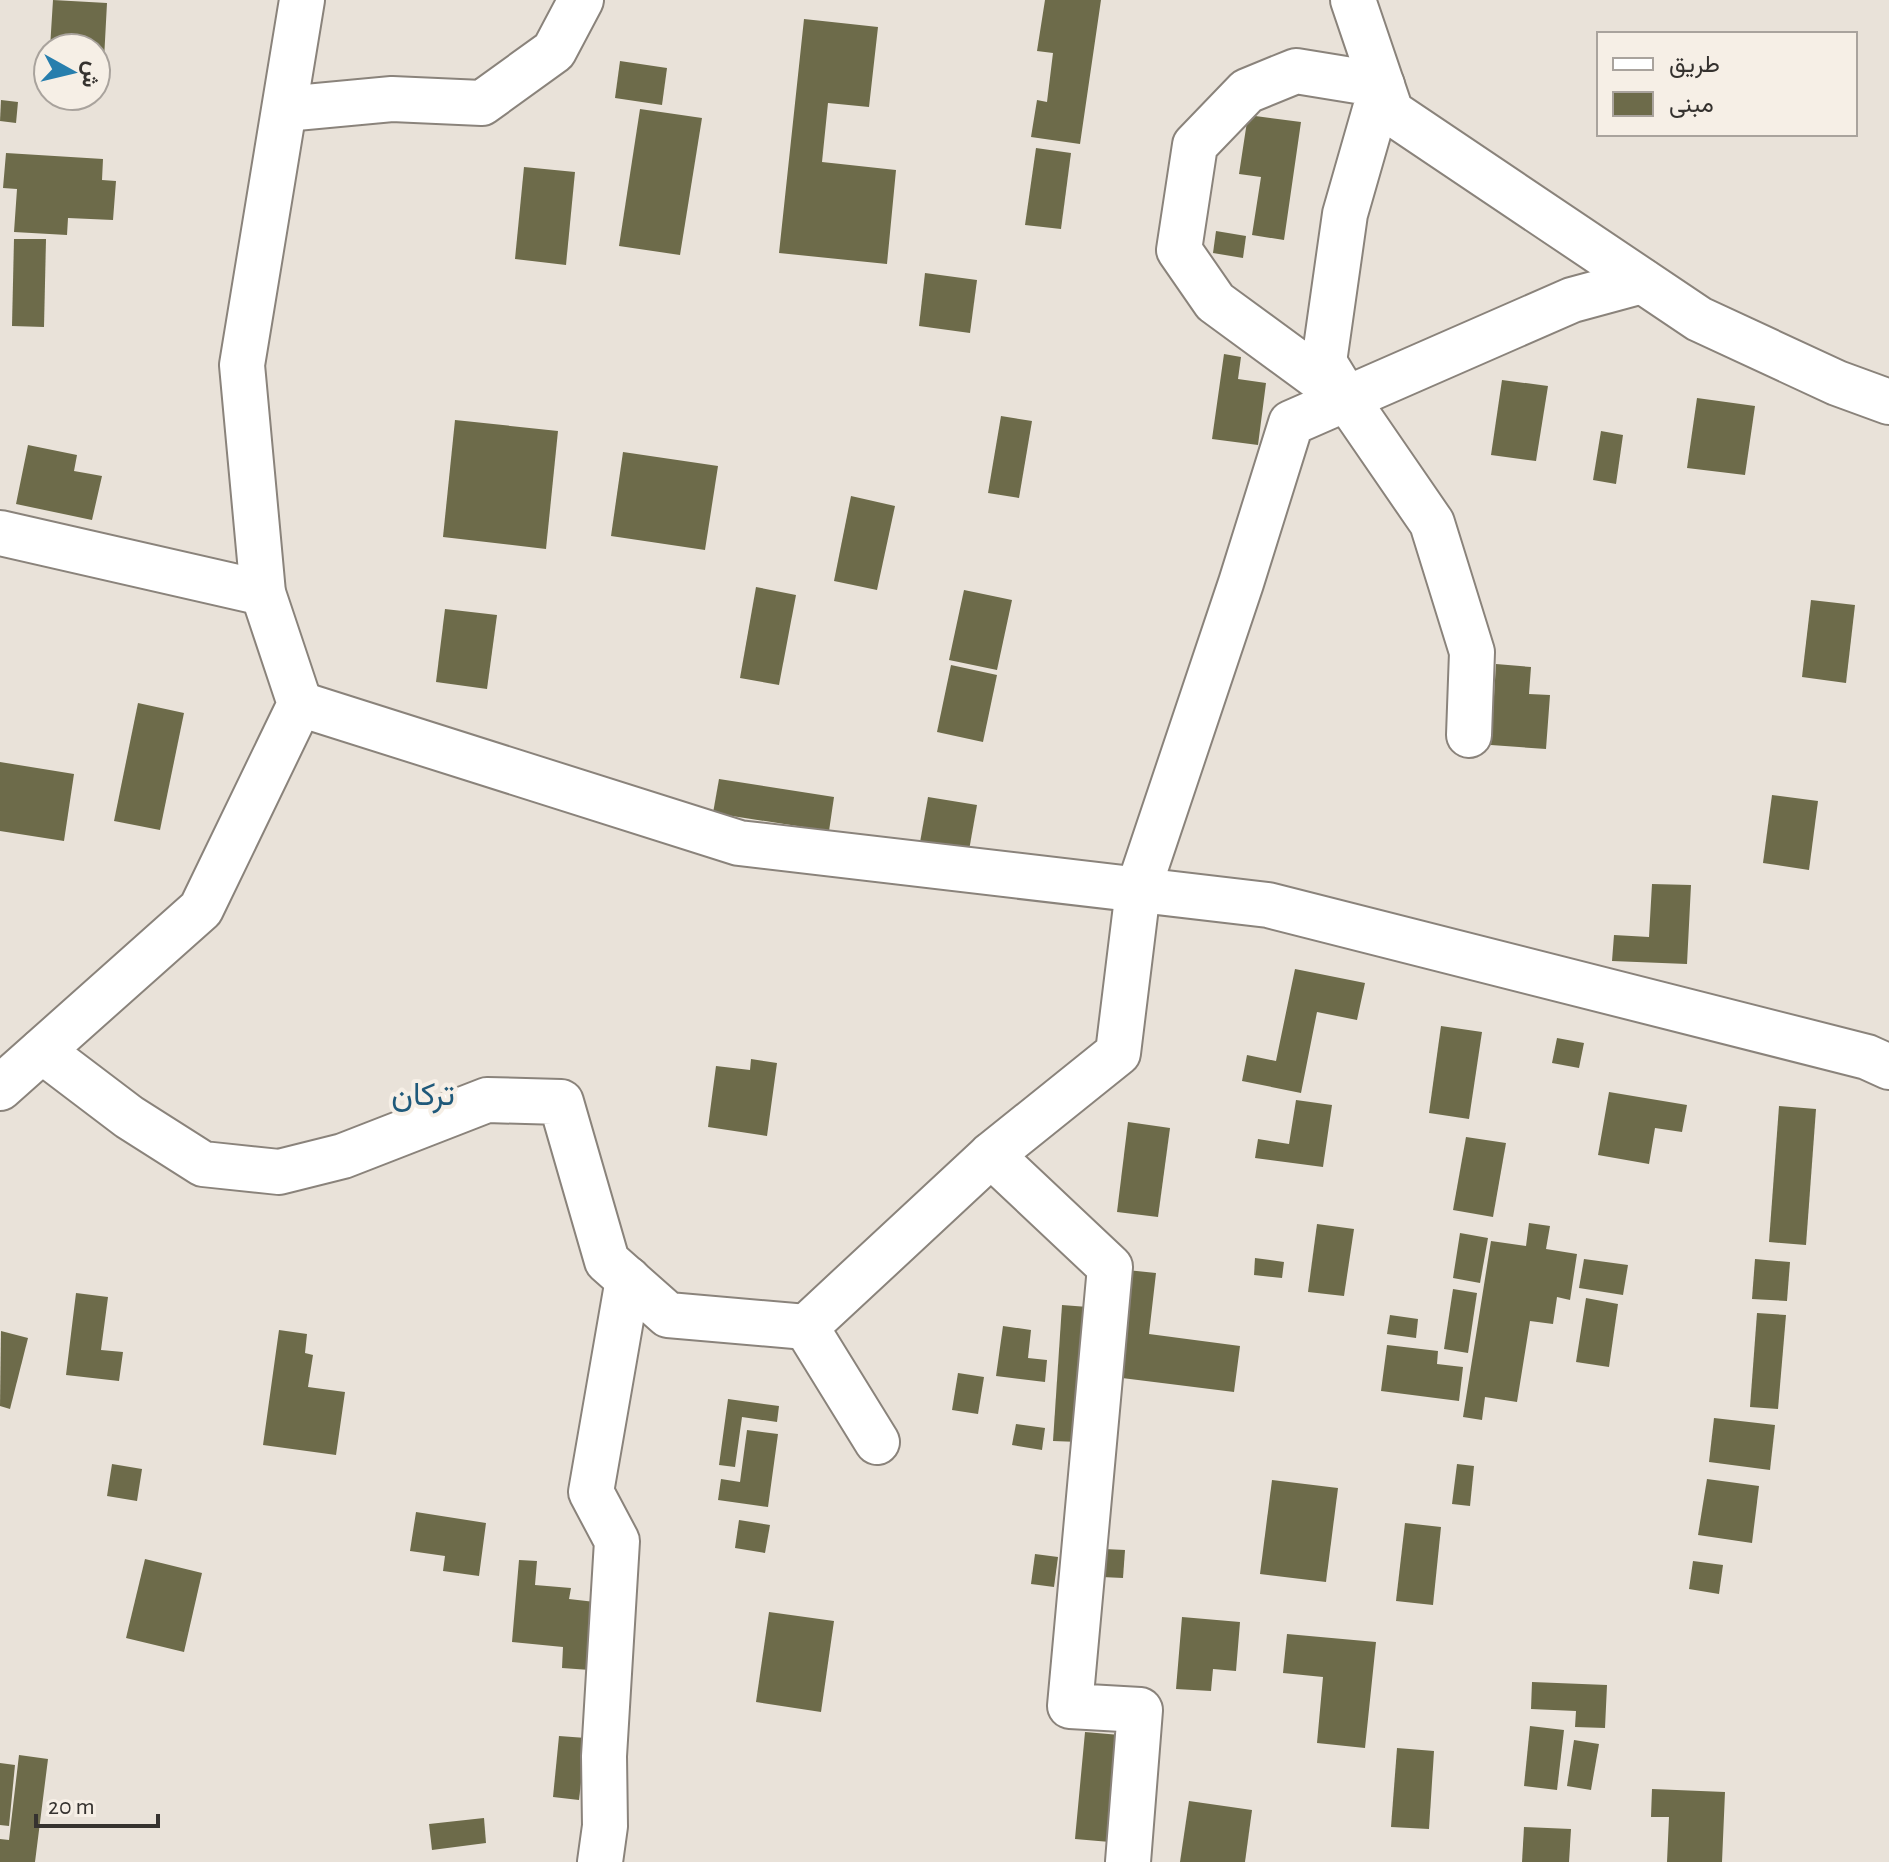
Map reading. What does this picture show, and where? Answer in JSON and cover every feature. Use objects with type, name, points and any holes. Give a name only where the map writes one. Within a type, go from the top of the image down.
[{"type":"street","points":[[0,1088],[201,909],[300,704],[263,593],[242,365],[302,0]]},
{"type":"street","points":[[285,109],[392,99],[482,103],[554,51],[581,0]]},
{"type":"street","points":[[1353,0],[1391,112],[1699,319],[1837,383],[1889,402]]},
{"type":"street","points":[[1346,398],[1215,302],[1179,250],[1195,145],[1247,91],[1296,71],[1382,85]]},
{"type":"street","points":[[1382,85],[1345,214],[1324,362],[1432,523],[1472,652],[1469,735]]},
{"type":"street","points":[[42,1051],[129,1117],[203,1164],[279,1172],[343,1156],[487,1100],[561,1102],[607,1261],[668,1315],[806,1327],[991,1155],[1118,1053],[1138,890],[1291,423],[1572,300],[1642,281]]},
{"type":"street","points":[[0,533],[263,593]]},
{"type":"street","points":[[300,704],[739,843],[1268,905],[1852,1053],[1889,1067]]},
{"type":"street","points":[[991,1155],[1110,1267],[1070,1706],[1140,1710],[1128,1862]]},
{"type":"street","points":[[600,1862],[605,1826],[604,1756],[617,1541],[591,1492],[628,1279]]},
{"type":"street","points":[[806,1327],[877,1442]]},
{"type":"building","points":[[53,0],[107,3],[105,32],[51,32]]},
{"type":"building","points":[[1045,0],[1101,0],[1080,144],[1031,137],[1037,100],[1047,102],[1053,53],[1037,51]]},
{"type":"building","points":[[804,19],[878,27],[869,107],[828,103],[822,162],[896,170],[887,264],[779,253]]},
{"type":"building","points":[[620,61],[667,68],[662,105],[615,98]]},
{"type":"building","points":[[1,100],[18,102],[16,123],[0,121]]},
{"type":"building","points":[[640,109],[702,118],[680,255],[619,246]]},
{"type":"building","points":[[1248,115],[1301,122],[1284,240],[1252,235],[1261,177],[1239,174]]},
{"type":"building","points":[[1036,148],[1071,153],[1061,229],[1025,225]]},
{"type":"building","points":[[6,153],[103,159],[102,180],[116,181],[113,220],[68,218],[67,235],[14,232],[17,189],[3,188]]},
{"type":"building","points":[[524,167],[575,172],[566,265],[515,259]]},
{"type":"building","points":[[1216,231],[1246,236],[1243,258],[1213,253]]},
{"type":"building","points":[[14,239],[46,239],[44,327],[12,326]]},
{"type":"building","points":[[925,273],[977,280],[970,333],[919,326]]},
{"type":"building","points":[[1224,354],[1241,357],[1238,379],[1266,383],[1258,445],[1212,439]]},
{"type":"building","points":[[1502,380],[1548,386],[1536,461],[1491,455]]},
{"type":"building","points":[[1697,398],[1755,406],[1745,475],[1687,468]]},
{"type":"building","points":[[1001,416],[1032,421],[1019,498],[988,493]]},
{"type":"building","points":[[455,420],[558,431],[546,549],[443,537]]},
{"type":"building","points":[[1601,431],[1623,435],[1616,484],[1593,480]]},
{"type":"building","points":[[28,445],[77,455],[74,471],[102,476],[92,520],[16,504]]},
{"type":"building","points":[[623,452],[718,466],[705,550],[611,536]]},
{"type":"building","points":[[851,496],[895,506],[877,590],[834,581]]},
{"type":"building","points":[[756,587],[796,595],[779,685],[740,678]]},
{"type":"building","points":[[964,590],[1012,600],[997,670],[949,660]]},
{"type":"building","points":[[1811,600],[1855,605],[1846,683],[1802,677]]},
{"type":"building","points":[[445,609],[497,615],[487,689],[436,682]]},
{"type":"building","points":[[1496,664],[1531,667],[1529,694],[1550,695],[1546,749],[1491,745]]},
{"type":"building","points":[[951,665],[997,675],[983,742],[937,732]]},
{"type":"building","points":[[138,703],[184,713],[160,830],[114,821]]},
{"type":"building","points":[[0,762],[74,774],[64,841],[0,831]]},
{"type":"building","points":[[719,779],[834,797],[829,831],[713,813]]},
{"type":"building","points":[[1772,795],[1818,801],[1809,870],[1763,863]]},
{"type":"building","points":[[928,797],[977,805],[968,856],[919,848]]},
{"type":"building","points":[[1652,884],[1691,885],[1687,964],[1612,961],[1614,935],[1649,937]]},
{"type":"building","points":[[1295,969],[1365,983],[1357,1020],[1317,1012],[1301,1093],[1242,1081],[1247,1055],[1276,1061]]},
{"type":"building","points":[[1441,1026],[1482,1032],[1469,1119],[1429,1113]]},
{"type":"building","points":[[1557,1038],[1584,1043],[1579,1068],[1552,1063]]},
{"type":"building","points":[[751,1059],[777,1063],[767,1136],[708,1127],[716,1066],[750,1070]]},
{"type":"building","points":[[1609,1092],[1687,1105],[1682,1132],[1655,1128],[1649,1164],[1598,1155]]},
{"type":"building","points":[[1296,1100],[1332,1105],[1323,1167],[1255,1158],[1258,1139],[1289,1144]]},
{"type":"building","points":[[1779,1106],[1816,1109],[1806,1245],[1769,1242]]},
{"type":"building","points":[[1128,1122],[1170,1128],[1158,1217],[1117,1212]]},
{"type":"building","points":[[1466,1137],[1506,1143],[1493,1217],[1453,1210]]},
{"type":"building","points":[[1529,1223],[1550,1226],[1546,1249],[1577,1254],[1570,1300],[1557,1297],[1553,1324],[1530,1321],[1517,1402],[1485,1397],[1482,1420],[1463,1417],[1491,1241],[1526,1246]]},
{"type":"building","points":[[1317,1224],[1354,1229],[1344,1296],[1308,1292]]},
{"type":"building","points":[[1460,1233],[1488,1238],[1480,1283],[1453,1278]]},
{"type":"building","points":[[1255,1258],[1284,1262],[1282,1278],[1254,1275]]},
{"type":"building","points":[[1584,1259],[1628,1265],[1623,1295],[1579,1288]]},
{"type":"building","points":[[1755,1259],[1790,1262],[1787,1301],[1752,1299]]},
{"type":"building","points":[[1127,1270],[1156,1273],[1149,1334],[1240,1346],[1234,1392],[1114,1377]]},
{"type":"building","points":[[1453,1289],[1477,1293],[1468,1353],[1444,1349]]},
{"type":"building","points":[[76,1293],[108,1297],[101,1350],[123,1352],[119,1381],[66,1375]]},
{"type":"building","points":[[1586,1298],[1618,1304],[1609,1367],[1576,1362]]},
{"type":"building","points":[[1062,1305],[1088,1307],[1079,1442],[1053,1441]]},
{"type":"building","points":[[1757,1313],[1786,1315],[1778,1409],[1750,1407]]},
{"type":"building","points":[[1390,1315],[1418,1319],[1416,1338],[1387,1334]]},
{"type":"building","points":[[1003,1326],[1031,1330],[1028,1358],[1047,1360],[1045,1382],[996,1376]]},
{"type":"building","points":[[279,1330],[307,1334],[305,1353],[313,1355],[308,1387],[345,1392],[336,1455],[263,1445]]},
{"type":"building","points":[[1,1331],[28,1338],[10,1409],[0,1406]]},
{"type":"building","points":[[1387,1345],[1438,1351],[1437,1364],[1463,1367],[1459,1401],[1381,1391]]},
{"type":"building","points":[[958,1373],[984,1377],[978,1414],[952,1410]]},
{"type":"building","points":[[728,1399],[779,1406],[777,1422],[742,1417],[735,1467],[719,1465]]},
{"type":"building","points":[[1714,1418],[1775,1425],[1770,1470],[1709,1462]]},
{"type":"building","points":[[1016,1424],[1045,1428],[1042,1450],[1012,1445]]},
{"type":"building","points":[[747,1430],[778,1434],[768,1507],[718,1500],[721,1479],[740,1482]]},
{"type":"building","points":[[112,1464],[142,1469],[137,1501],[107,1496]]},
{"type":"building","points":[[1457,1464],[1474,1466],[1470,1506],[1452,1504]]},
{"type":"building","points":[[1707,1479],[1759,1486],[1752,1543],[1698,1535]]},
{"type":"building","points":[[1272,1480],[1338,1488],[1326,1582],[1260,1574]]},
{"type":"building","points":[[416,1512],[486,1523],[479,1576],[443,1571],[445,1556],[410,1551]]},
{"type":"building","points":[[739,1520],[770,1525],[765,1553],[735,1548]]},
{"type":"building","points":[[1405,1523],[1441,1527],[1433,1605],[1396,1601]]},
{"type":"building","points":[[1104,1549],[1125,1550],[1123,1578],[1102,1577]]},
{"type":"building","points":[[1035,1554],[1058,1557],[1054,1587],[1031,1584]]},
{"type":"building","points":[[145,1559],[202,1573],[184,1652],[126,1638]]},
{"type":"building","points":[[519,1560],[537,1561],[535,1585],[571,1588],[569,1599],[595,1602],[590,1670],[562,1668],[563,1647],[512,1642]]},
{"type":"building","points":[[1693,1561],[1723,1565],[1719,1594],[1689,1589]]},
{"type":"building","points":[[769,1612],[834,1621],[821,1712],[756,1702]]},
{"type":"building","points":[[1182,1617],[1240,1622],[1236,1671],[1213,1669],[1211,1691],[1176,1689]]},
{"type":"building","points":[[1287,1634],[1376,1642],[1365,1748],[1317,1743],[1323,1677],[1283,1673]]},
{"type":"building","points":[[1532,1682],[1607,1685],[1605,1728],[1575,1727],[1576,1711],[1531,1709]]},
{"type":"building","points":[[1530,1726],[1564,1730],[1557,1790],[1524,1786]]},
{"type":"building","points":[[1085,1732],[1120,1735],[1110,1842],[1075,1839]]},
{"type":"building","points":[[559,1736],[586,1738],[579,1800],[553,1797]]},
{"type":"building","points":[[1574,1740],[1599,1744],[1591,1790],[1567,1786]]},
{"type":"building","points":[[1397,1748],[1434,1751],[1429,1829],[1391,1827]]},
{"type":"building","points":[[19,1755],[48,1759],[35,1862],[0,1862],[0,1839],[9,1840]]},
{"type":"building","points":[[0,1763],[15,1765],[9,1826],[0,1825]]},
{"type":"building","points":[[1652,1789],[1725,1792],[1722,1862],[1667,1862],[1669,1817],[1651,1817]]},
{"type":"building","points":[[1189,1801],[1252,1810],[1245,1862],[1180,1862]]},
{"type":"building","points":[[484,1818],[486,1843],[432,1850],[429,1824]]},
{"type":"building","points":[[1524,1827],[1571,1829],[1569,1862],[1522,1862]]},
{"type":"district","name":"تركان","points":[[423,1094]]}]
